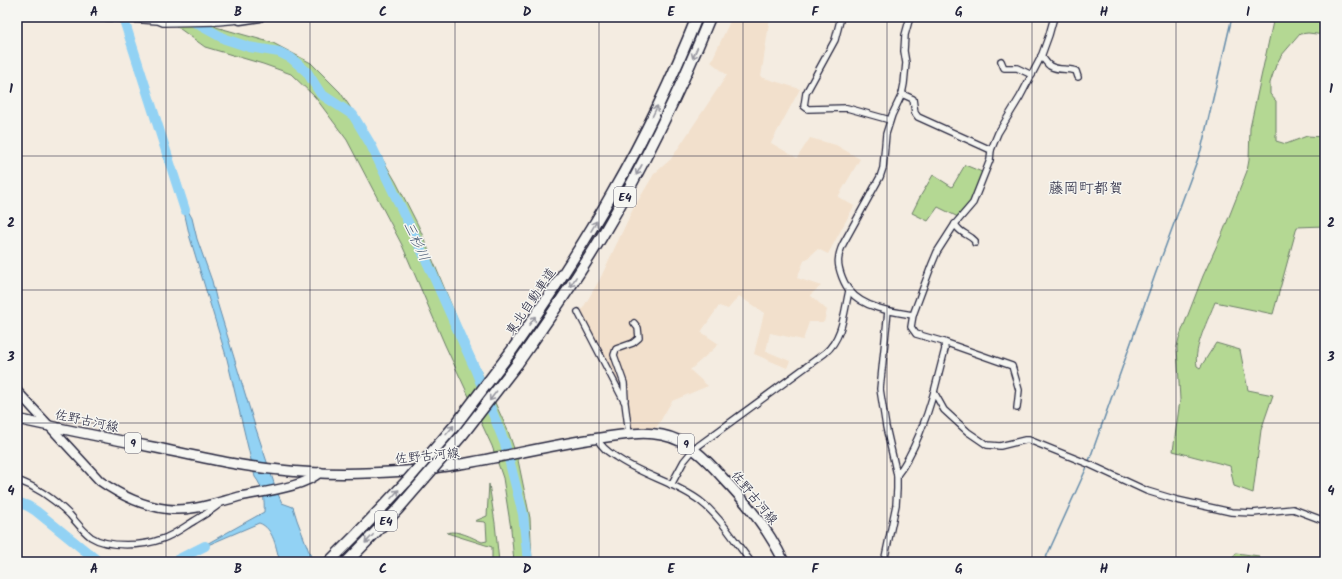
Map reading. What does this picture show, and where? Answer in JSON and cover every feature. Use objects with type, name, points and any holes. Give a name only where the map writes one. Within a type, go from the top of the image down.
[{"type":"highway","name":"東北自動車道","points":[[329,562],[407,482],[457,422],[510,352],[559,281],[614,191],[659,103],[697,17]]},
{"type":"highway","name":"東北自動車道","points":[[346,562],[398,509],[463,434],[517,364],[569,288],[601,238],[624,198],[667,115],[710,17]]},
{"type":"main road","name":"佐野古河線","points":[[17,419],[231,464],[277,470],[357,473],[407,471],[450,466],[596,438],[629,434],[662,435],[677,439],[694,449],[712,466],[750,508],[765,529],[784,562]]},
{"type":"street","points":[[100,17],[158,21],[163,23],[217,22],[260,17]]},
{"type":"street","points":[[842,17],[835,40],[806,93],[804,106],[808,109],[847,108],[890,120]]},
{"type":"street","points":[[910,17],[904,35],[906,63],[902,94],[890,120],[886,134],[883,168],[880,177],[839,253],[838,263],[849,291],[858,299],[888,311],[913,315]]},
{"type":"street","points":[[1017,408],[1018,390],[1012,366],[944,342],[916,334],[911,327],[913,315],[934,258],[955,224],[973,204],[990,160],[991,150],[998,133],[1032,75],[1049,35],[1054,17]]},
{"type":"street","points":[[1041,56],[1050,66],[1057,69],[1076,71],[1078,77]]},
{"type":"street","points":[[1001,61],[1004,68],[1017,68],[1032,75]]},
{"type":"street","points":[[902,94],[913,99],[915,112],[918,117],[991,150]]},
{"type":"street","points":[[955,224],[958,231],[972,237],[976,243]]},
{"type":"street","points":[[671,485],[684,461],[694,449],[834,345],[839,332],[849,291]]},
{"type":"street","points":[[884,562],[896,505],[897,475],[886,427],[880,389],[888,311]]},
{"type":"street","points":[[578,312],[625,403]]},
{"type":"street","points":[[629,434],[624,383],[614,355],[616,349],[633,343],[639,338],[638,328],[634,323]]},
{"type":"street","points":[[897,475],[903,467],[928,414],[945,349],[944,342]]},
{"type":"street","points":[[17,391],[100,481],[115,492],[130,499],[152,506],[189,509],[242,496],[267,492],[314,478],[320,472]]},
{"type":"street","points":[[934,392],[944,410],[968,432],[987,445],[1000,446],[1029,440],[1091,465],[1147,491],[1177,500],[1231,512],[1252,513],[1294,509],[1325,521]]},
{"type":"street","points":[[596,438],[602,447],[629,466],[687,493],[708,508],[751,562]]},
{"type":"street","points":[[17,480],[32,486],[50,498],[69,514],[90,536],[104,543],[139,544],[161,539],[172,535],[214,509],[222,502]]},
{"type":"shaded area","points":[[732,17],[770,17],[761,77],[800,89],[771,143],[797,158],[810,138],[836,145],[860,159],[838,197],[854,206],[828,254],[818,249],[804,261],[797,278],[821,286],[810,295],[827,310],[824,322],[809,322],[803,340],[770,333],[766,351],[790,361],[787,368],[754,354],[764,313],[739,296],[728,309],[719,306],[701,332],[719,344],[690,370],[708,386],[672,401],[655,430],[635,430],[631,428],[627,402],[580,313],[600,279],[633,209],[654,174],[671,159],[727,75],[711,62]]},
{"type":"green space","points":[[169,17],[203,17],[216,27],[273,43],[311,63],[340,92],[365,129],[396,182],[419,227],[463,333],[508,431],[518,460],[530,518],[532,562],[514,562],[511,529],[503,478],[492,446],[445,345],[402,245],[347,140],[315,97],[291,74],[205,47],[176,26]]},
{"type":"green space","points":[[1274,17],[1325,17],[1325,35],[1308,33],[1300,34],[1281,56],[1276,65],[1270,83],[1270,94],[1276,101],[1276,141],[1286,144],[1307,136],[1325,137],[1325,226],[1297,227],[1273,314],[1215,302],[1199,342],[1196,359],[1197,366],[1200,368],[1216,343],[1240,350],[1248,390],[1273,395],[1261,430],[1253,493],[1234,486],[1230,466],[1173,451],[1180,400],[1177,347],[1179,338],[1203,276],[1223,232],[1247,171],[1249,160],[1250,128]]},
{"type":"green space","points":[[965,165],[982,172],[972,201],[958,217],[938,207],[928,221],[912,213],[933,175],[952,187]]},
{"type":"green space","points":[[489,484],[499,562],[492,562],[492,547],[447,533],[460,533],[482,542],[487,541],[486,523],[475,521],[487,516]]},
{"type":"green space","points":[[1236,553],[1259,556],[1258,562],[1230,562]]},
{"type":"water","points":[[181,198],[192,218],[197,239],[212,281],[255,426],[277,492],[282,503],[293,507],[313,562],[280,562],[276,545],[271,534],[268,529],[259,523],[194,551],[264,512],[264,503],[262,489],[255,477],[227,359],[190,238]]},
{"type":"waterway","points":[[123,17],[185,210]]},
{"type":"waterway","name":"三杉川","points":[[185,17],[225,39],[249,47],[279,52],[291,58],[307,72],[321,94],[353,115],[371,145],[428,264],[475,369],[505,444],[523,514],[528,562]]},
{"type":"waterway","points":[[1089,461],[1201,150],[1232,17]]},
{"type":"waterway","points":[[1044,562],[1087,467]]},
{"type":"waterway","points":[[17,502],[36,511],[99,562]]},
{"type":"waterway","points":[[173,562],[205,546]]},
{"type":"district","name":"藤岡町都賀","points":[[1086,188]]}]
